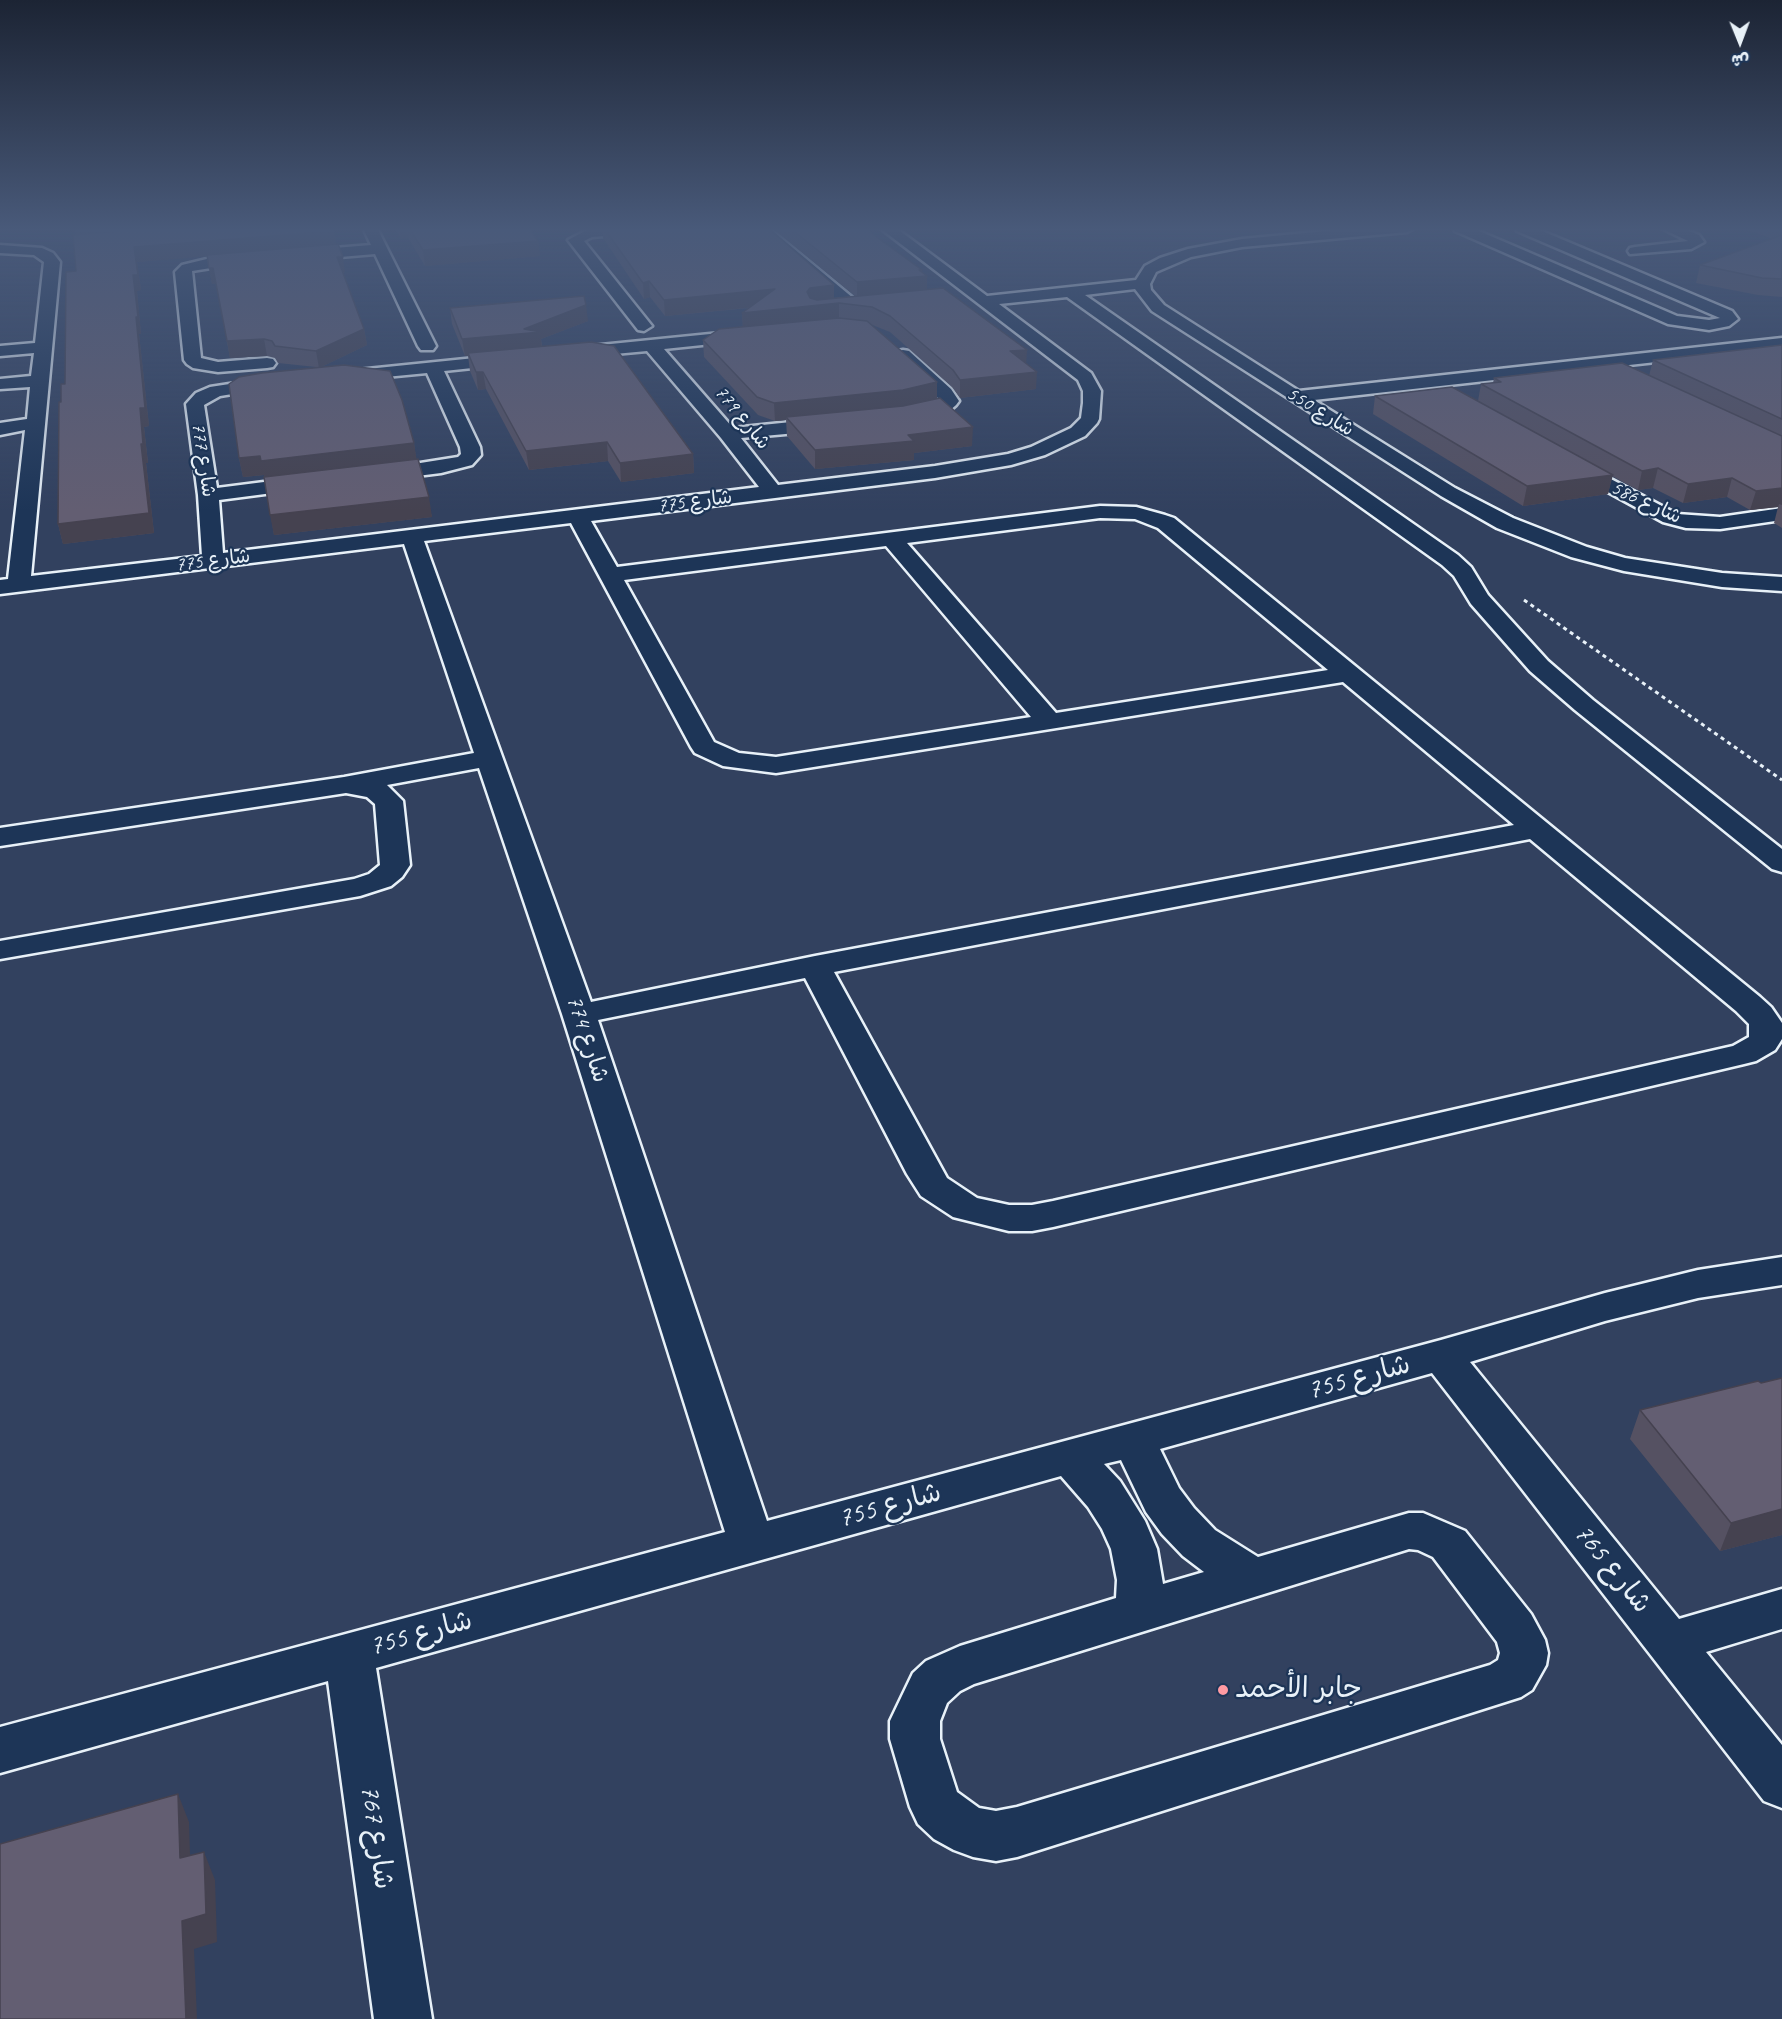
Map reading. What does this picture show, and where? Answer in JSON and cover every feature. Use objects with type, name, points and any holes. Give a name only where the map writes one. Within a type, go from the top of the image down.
[{"type":"street","points":[[9,586],[34,429],[46,322]]},
{"type":"street","points":[[189,322],[193,360],[198,364],[218,367],[286,361]]},
{"type":"street","points":[[404,349],[433,346],[420,322]]},
{"type":"street","points":[[621,328],[650,325],[648,322]]},
{"type":"street","name":"شارع 775","points":[[9,586],[935,472],[1011,459],[1038,451],[1078,432],[1090,419],[1092,403],[1092,391],[1085,377],[1013,322]]},
{"type":"street","points":[[1113,322],[1450,560],[1467,578],[1479,599],[1522,648],[1560,685],[1782,863]]},
{"type":"street","name":"شارع 550","points":[[1180,322],[1467,504],[1540,538],[1591,555],[1674,574],[1782,584]]},
{"type":"street","points":[[1685,322],[1709,325],[1724,322]]},
{"type":"street","points":[[560,354],[768,333]]},
{"type":"street","name":"شارع 779","points":[[651,345],[728,434],[773,492]]},
{"type":"street","points":[[892,346],[945,393],[950,401],[941,408],[892,417]]},
{"type":"street","points":[[1296,397],[1777,346]]},
{"type":"street","points":[[0,351],[43,347]]},
{"type":"street","points":[[332,377],[537,357]]},
{"type":"street","points":[[1602,364],[1634,379]]},
{"type":"street","points":[[360,477],[441,467],[465,461],[471,455],[470,447],[433,367]]},
{"type":"street","points":[[0,384],[40,381]]},
{"type":"street","name":"شارع 777","points":[[213,561],[208,495],[195,404],[202,397],[216,391],[288,381]]},
{"type":"street","points":[[1428,384],[1459,401]]},
{"type":"street","points":[[728,434],[845,422]]},
{"type":"street","points":[[0,429],[34,429]]},
{"type":"street","points":[[0,438],[34,429]]},
{"type":"street","name":"شارع 586","points":[[1552,454],[1646,506],[1671,518],[1686,522],[1720,523],[1782,514]]},
{"type":"street","points":[[208,495],[325,481]]},
{"type":"street","points":[[611,575],[1100,512],[1124,512],[1148,516],[1166,524],[1759,1014],[1766,1024],[1767,1035],[1763,1043],[1744,1054],[1088,1206],[1032,1218],[1009,1218],[966,1208],[934,1187],[815,966]]},
{"type":"street","points":[[578,517],[704,747],[722,757],[747,763],[776,765],[1348,674]]},
{"type":"street","name":"شارع 774","points":[[412,537],[579,1014],[752,1544]]},
{"type":"street","points":[[891,539],[1050,722]]},
{"type":"street","points":[[0,837],[346,785],[493,766]]},
{"type":"street","points":[[389,801],[424,786],[493,766]]},
{"type":"street","points":[[0,950],[371,884],[387,876],[395,865],[389,801],[376,790],[346,785]]},
{"type":"street","points":[[579,1014],[815,966],[1536,829]]},
{"type":"street","name":"شارع 755","points":[[0,1750],[1442,1355],[1605,1307],[1698,1284],[1782,1271]]},
{"type":"street","name":"شارع 765","points":[[1442,1355],[1782,1785]]},
{"type":"street","points":[[1134,1440],[1162,1499],[1178,1521],[1199,1543],[1224,1561],[1253,1576]]},
{"type":"street","points":[[1070,1457],[1104,1494],[1122,1521],[1136,1559],[1140,1580],[1140,1611]]},
{"type":"street","points":[[1409,1531],[1437,1536],[1459,1554],[1515,1628],[1523,1647],[1522,1665],[1515,1675],[1504,1682],[1017,1832],[996,1836],[973,1832],[953,1822],[936,1807],[915,1739],[915,1721],[930,1688],[943,1676],[960,1667],[1253,1576],[1409,1531]]},
{"type":"street","points":[[1671,1642],[1782,1609]]},
{"type":"street","name":"شارع 767","points":[[349,1654],[403,2019]]},
{"type":"path","points":[[1467,578],[1511,591],[1782,780]]},
{"type":"building","points":[[66,322],[137,322],[145,408],[140,408],[143,444],[141,444],[149,513],[58,524],[59,402],[61,402],[61,384],[65,384]]},
{"type":"building","points":[[223,322],[361,322],[364,329],[316,351],[275,346],[272,341],[264,339],[227,341]]},
{"type":"building","points":[[456,322],[542,322],[524,329],[541,332],[462,339]]},
{"type":"building","points":[[793,322],[868,322],[937,382],[903,390],[774,403],[757,397],[703,340],[719,329]]},
{"type":"building","points":[[897,322],[989,322],[1027,350],[1010,351],[1037,372],[960,380],[953,370]]},
{"type":"building","points":[[591,342],[614,346],[693,454],[620,463],[607,442],[526,451],[483,372],[476,372],[468,353]]},
{"type":"building","points":[[1782,345],[1782,419],[1653,360]]},
{"type":"building","points":[[1622,363],[1782,436],[1782,488],[1756,491],[1732,478],[1688,484],[1658,468],[1642,471],[1481,384],[1501,382],[1494,378]]},
{"type":"building","points":[[344,365],[390,371],[402,400],[414,443],[261,461],[260,456],[239,458],[229,384],[239,377],[262,373]]},
{"type":"building","points":[[1452,387],[1613,475],[1527,486],[1375,396]]},
{"type":"building","points":[[940,398],[973,427],[908,435],[914,441],[815,450],[786,417],[903,406]]},
{"type":"building","points":[[418,459],[429,497],[270,515],[264,477]]},
{"type":"building","points":[[1782,1378],[1782,1509],[1731,1523],[1640,1410],[1758,1381],[1761,1383]]},
{"type":"building","points":[[178,1794],[180,1858],[204,1852],[206,1914],[182,1921],[186,2019],[0,2019],[0,1844]]},
{"type":"place","name":"جابر الأحمد","points":[[1223,1690]]}]
